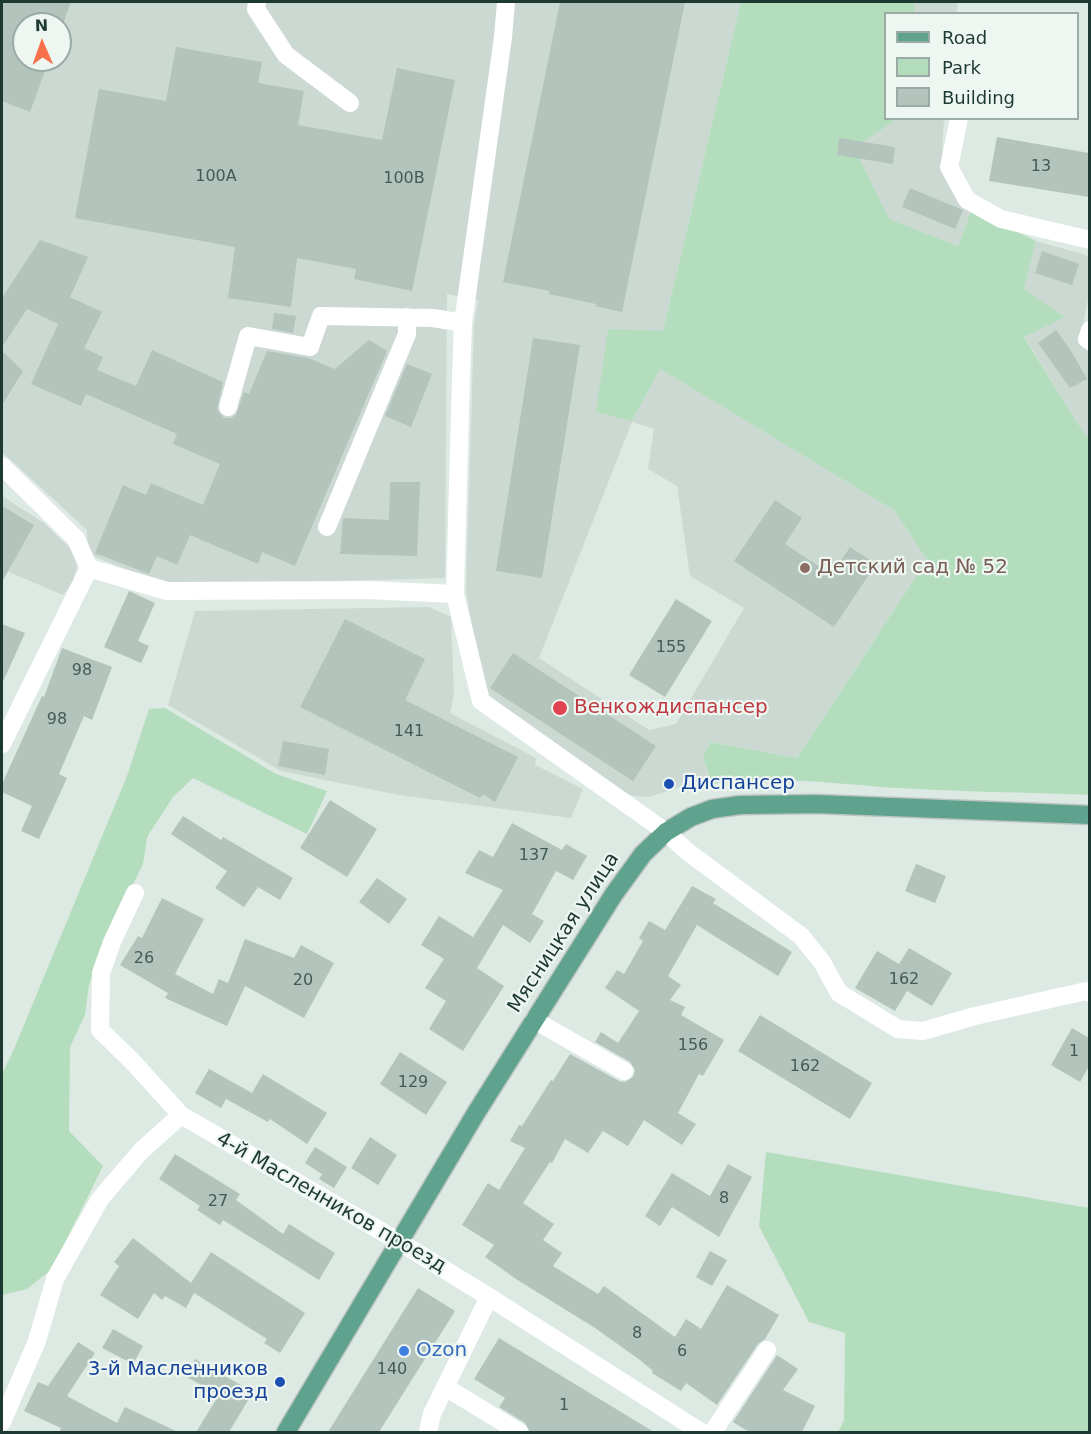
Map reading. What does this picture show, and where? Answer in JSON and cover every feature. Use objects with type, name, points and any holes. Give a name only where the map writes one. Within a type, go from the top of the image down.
[{"type":"main road","name":"Мясницкая улица","points":[[286,1432],[398,1241],[534,1020],[620,886],[643,854],[666,832],[691,817],[712,809],[740,805],[818,804],[1089,815]]},
{"type":"street","points":[[257,2],[256,9],[286,55],[351,103]]},
{"type":"street","points":[[506,2],[463,323],[455,594],[481,701],[666,832],[688,852],[801,936],[822,962],[839,993],[898,1029],[923,1030],[975,1016],[1088,992]]},
{"type":"street","points":[[959,120],[949,166],[967,200],[1001,219],[1089,240]]},
{"type":"street","points":[[228,407],[248,336],[310,346],[321,316],[433,318],[463,323]]},
{"type":"street","points":[[327,527],[407,334],[407,317]]},
{"type":"street","points":[[1089,330],[1089,341]]},
{"type":"street","points":[[2,466],[76,539],[89,567],[167,591],[366,590],[455,594]]},
{"type":"street","points":[[2,744],[89,567]]},
{"type":"street","name":"4-й Масленников проезд","points":[[135,893],[100,973],[100,1030],[181,1115],[398,1241],[701,1432]]},
{"type":"street","points":[[534,1020],[624,1071]]},
{"type":"street","points":[[2,1422],[37,1341],[55,1279],[100,1199],[141,1151],[181,1115]]},
{"type":"street","points":[[428,1432],[432,1414],[489,1297]]},
{"type":"street","points":[[713,1432],[767,1350]]},
{"type":"street","points":[[445,1387],[519,1432]]},
{"type":"shaded area","points":[[2,2],[741,2],[663,331],[632,421],[660,369],[895,511],[927,560],[797,758],[710,742],[703,757],[712,784],[683,786],[649,797],[622,792],[483,692],[466,591],[474,323],[478,300],[447,294],[445,578],[168,586],[88,554],[87,530],[2,452]],"holes":[[[632,422],[654,429],[648,469],[677,486],[690,576],[744,608],[676,724],[649,730],[539,658]]]},
{"type":"shaded area","points":[[914,2],[958,2],[956,12],[914,12]]},
{"type":"shaded area","points":[[894,120],[944,120],[941,169],[972,209],[958,246],[888,219],[854,148]]},
{"type":"shaded area","points":[[1036,241],[1089,256],[1089,294],[1080,341],[1089,353],[1089,436],[1085,435],[1024,336],[1065,317],[1024,289]]},
{"type":"shaded area","points":[[2,496],[44,523],[71,549],[77,565],[73,582],[63,595],[2,569]]},
{"type":"shaded area","points":[[429,607],[451,617],[454,694],[450,713],[536,758],[535,765],[583,789],[571,818],[399,795],[281,771],[168,705],[195,611]]},
{"type":"green space","points":[[741,2],[914,2],[914,12],[884,12],[884,120],[894,120],[854,148],[889,219],[958,246],[972,209],[1036,241],[1024,289],[1065,317],[1024,337],[1085,435],[1089,436],[1089,795],[896,788],[780,780],[712,784],[703,757],[710,742],[797,758],[927,560],[895,511],[660,369],[632,421],[596,412],[608,329],[663,331]]},
{"type":"green space","points":[[165,708],[276,774],[327,791],[307,834],[193,778],[173,797],[147,837],[143,864],[105,941],[89,985],[85,1015],[70,1047],[69,1131],[103,1166],[52,1269],[27,1289],[2,1295],[2,1074],[127,776],[149,709]]},
{"type":"green space","points":[[766,1152],[1089,1208],[1089,1432],[838,1432],[844,1420],[845,1333],[809,1322],[759,1226]]},
{"type":"building","points":[[2,2],[71,2],[67,12],[12,12],[12,72],[45,72],[30,112],[2,101]]},
{"type":"building","points":[[560,2],[685,2],[622,312],[549,294],[549,291],[503,282]]},
{"type":"building","points":[[176,47],[262,62],[258,83],[304,91],[298,125],[382,140],[397,68],[455,80],[412,291],[354,279],[356,269],[297,258],[291,307],[228,298],[235,247],[75,218],[99,89],[166,101]]},
{"type":"building","points":[[997,137],[1089,153],[1089,197],[989,181]]},
{"type":"building","points":[[839,138],[895,147],[893,164],[837,155]]},
{"type":"building","points":[[910,188],[963,210],[955,229],[902,207]]},
{"type":"building","points":[[40,240],[88,257],[70,297],[102,312],[84,348],[103,357],[97,370],[136,386],[152,350],[223,382],[217,409],[224,418],[236,415],[244,392],[249,394],[267,351],[308,358],[335,369],[369,340],[387,351],[295,566],[262,552],[258,564],[190,535],[177,565],[157,556],[149,574],[95,553],[123,485],[146,495],[151,483],[203,505],[220,464],[173,444],[177,434],[86,394],[81,406],[31,384],[58,324],[27,309],[2,347],[2,298]]},
{"type":"building","points":[[1042,251],[1079,264],[1072,285],[1035,273]]},
{"type":"building","points":[[274,313],[296,316],[293,333],[272,329]]},
{"type":"building","points":[[1056,330],[1087,379],[1070,388],[1038,343]]},
{"type":"building","points":[[533,338],[580,345],[542,578],[496,571]]},
{"type":"building","points":[[2,351],[23,371],[2,405]]},
{"type":"building","points":[[407,364],[432,374],[411,427],[385,416]]},
{"type":"building","points":[[390,482],[420,482],[417,556],[340,554],[343,518],[389,520]]},
{"type":"building","points":[[775,500],[802,518],[785,544],[832,575],[850,547],[876,564],[834,627],[734,561]]},
{"type":"building","points":[[2,506],[34,525],[2,582]]},
{"type":"building","points":[[129,591],[155,603],[138,641],[149,646],[141,663],[104,647]]},
{"type":"building","points":[[676,599],[712,621],[665,697],[629,675]]},
{"type":"building","points":[[345,619],[425,659],[405,700],[518,757],[495,802],[483,794],[480,798],[300,707]]},
{"type":"building","points":[[2,624],[25,633],[2,684]]},
{"type":"building","points":[[62,648],[112,667],[92,720],[84,716],[59,774],[67,778],[39,839],[21,831],[32,806],[2,792],[2,784],[42,696],[44,697]]},
{"type":"building","points":[[513,653],[656,746],[633,781],[490,688]]},
{"type":"building","points":[[283,741],[329,749],[325,775],[278,766]]},
{"type":"building","points":[[330,800],[377,829],[347,877],[300,848]]},
{"type":"building","points":[[183,816],[221,840],[223,837],[293,878],[280,900],[258,887],[244,907],[215,888],[227,871],[171,834]]},
{"type":"building","points":[[512,823],[562,850],[566,844],[587,856],[573,880],[556,871],[532,914],[544,921],[530,943],[503,925],[477,968],[504,986],[463,1051],[429,1029],[446,1001],[425,988],[444,959],[421,945],[439,916],[473,937],[503,890],[465,873],[479,850],[493,857]]},
{"type":"building","points":[[916,864],[946,876],[935,903],[905,891]]},
{"type":"building","points":[[377,878],[407,899],[389,924],[359,902]]},
{"type":"building","points":[[692,886],[716,899],[713,903],[792,952],[778,976],[697,925],[668,976],[681,985],[670,1000],[685,1007],[681,1015],[724,1040],[703,1076],[699,1074],[678,1113],[696,1124],[682,1145],[644,1120],[628,1146],[603,1131],[588,1153],[565,1139],[552,1163],[550,1162],[523,1203],[554,1224],[543,1240],[562,1253],[553,1266],[598,1294],[604,1286],[675,1337],[686,1319],[701,1329],[727,1285],[779,1315],[765,1339],[758,1344],[717,1405],[686,1383],[681,1391],[652,1373],[653,1371],[640,1360],[595,1328],[516,1279],[485,1257],[494,1245],[462,1225],[488,1183],[499,1190],[525,1148],[510,1141],[570,1054],[619,1081],[625,1082],[633,1077],[635,1070],[630,1062],[595,1042],[601,1032],[618,1043],[639,1011],[605,988],[617,970],[624,974],[643,941],[639,938],[649,921],[665,930]]},
{"type":"building","points":[[162,898],[204,919],[175,974],[213,994],[219,979],[228,983],[245,939],[294,958],[301,945],[334,963],[304,1018],[245,986],[227,1026],[165,998],[168,993],[120,965],[138,936],[142,938]]},
{"type":"building","points":[[909,948],[952,973],[932,1006],[907,991],[895,1011],[855,988],[877,951],[899,964]]},
{"type":"building","points":[[760,1015],[872,1083],[850,1119],[738,1051]]},
{"type":"building","points":[[1072,1028],[1089,1038],[1089,1066],[1080,1082],[1051,1065]]},
{"type":"building","points":[[400,1052],[447,1082],[426,1115],[380,1084]]},
{"type":"building","points":[[209,1069],[252,1093],[263,1074],[327,1113],[307,1144],[270,1119],[268,1122],[226,1099],[221,1108],[195,1093]]},
{"type":"building","points":[[370,1137],[397,1155],[378,1185],[351,1168]]},
{"type":"building","points":[[315,1147],[347,1167],[334,1188],[319,1179],[322,1174],[305,1163]]},
{"type":"building","points":[[175,1154],[240,1194],[236,1200],[283,1234],[289,1224],[335,1253],[319,1280],[223,1220],[220,1225],[197,1210],[200,1206],[159,1179]]},
{"type":"building","points":[[728,1164],[752,1177],[719,1237],[672,1207],[660,1226],[645,1216],[672,1173],[710,1196]]},
{"type":"building","points":[[133,1238],[191,1283],[211,1252],[305,1313],[280,1353],[264,1343],[267,1339],[194,1293],[186,1308],[165,1296],[162,1300],[154,1293],[138,1319],[100,1295],[119,1266],[114,1262]]},
{"type":"building","points":[[710,1251],[727,1260],[712,1286],[696,1277]]},
{"type":"building","points":[[418,1288],[455,1311],[379,1432],[328,1432]]},
{"type":"building","points":[[113,1329],[143,1346],[133,1364],[102,1348]]},
{"type":"building","points":[[499,1338],[654,1432],[530,1432],[525,1423],[499,1407],[505,1398],[474,1379]]},
{"type":"building","points":[[78,1342],[95,1353],[67,1396],[117,1423],[125,1407],[178,1432],[59,1432],[61,1428],[24,1411],[38,1382],[48,1386]]},
{"type":"building","points":[[777,1355],[798,1369],[783,1390],[815,1406],[802,1432],[749,1432],[733,1422]]},
{"type":"building","points":[[195,1359],[253,1392],[229,1432],[196,1432],[219,1395],[185,1376]]},
{"type":"place","name":"Детский сад № 52","points":[[805,568]]},
{"type":"place","name":"Венкождиспансер","points":[[560,708]]},
{"type":"place","name":"Диспансер","points":[[669,784]]},
{"type":"place","name":"Ozon","points":[[404,1351]]},
{"type":"place","name":"3-й Масленников проезд","points":[[280,1382]]}]
